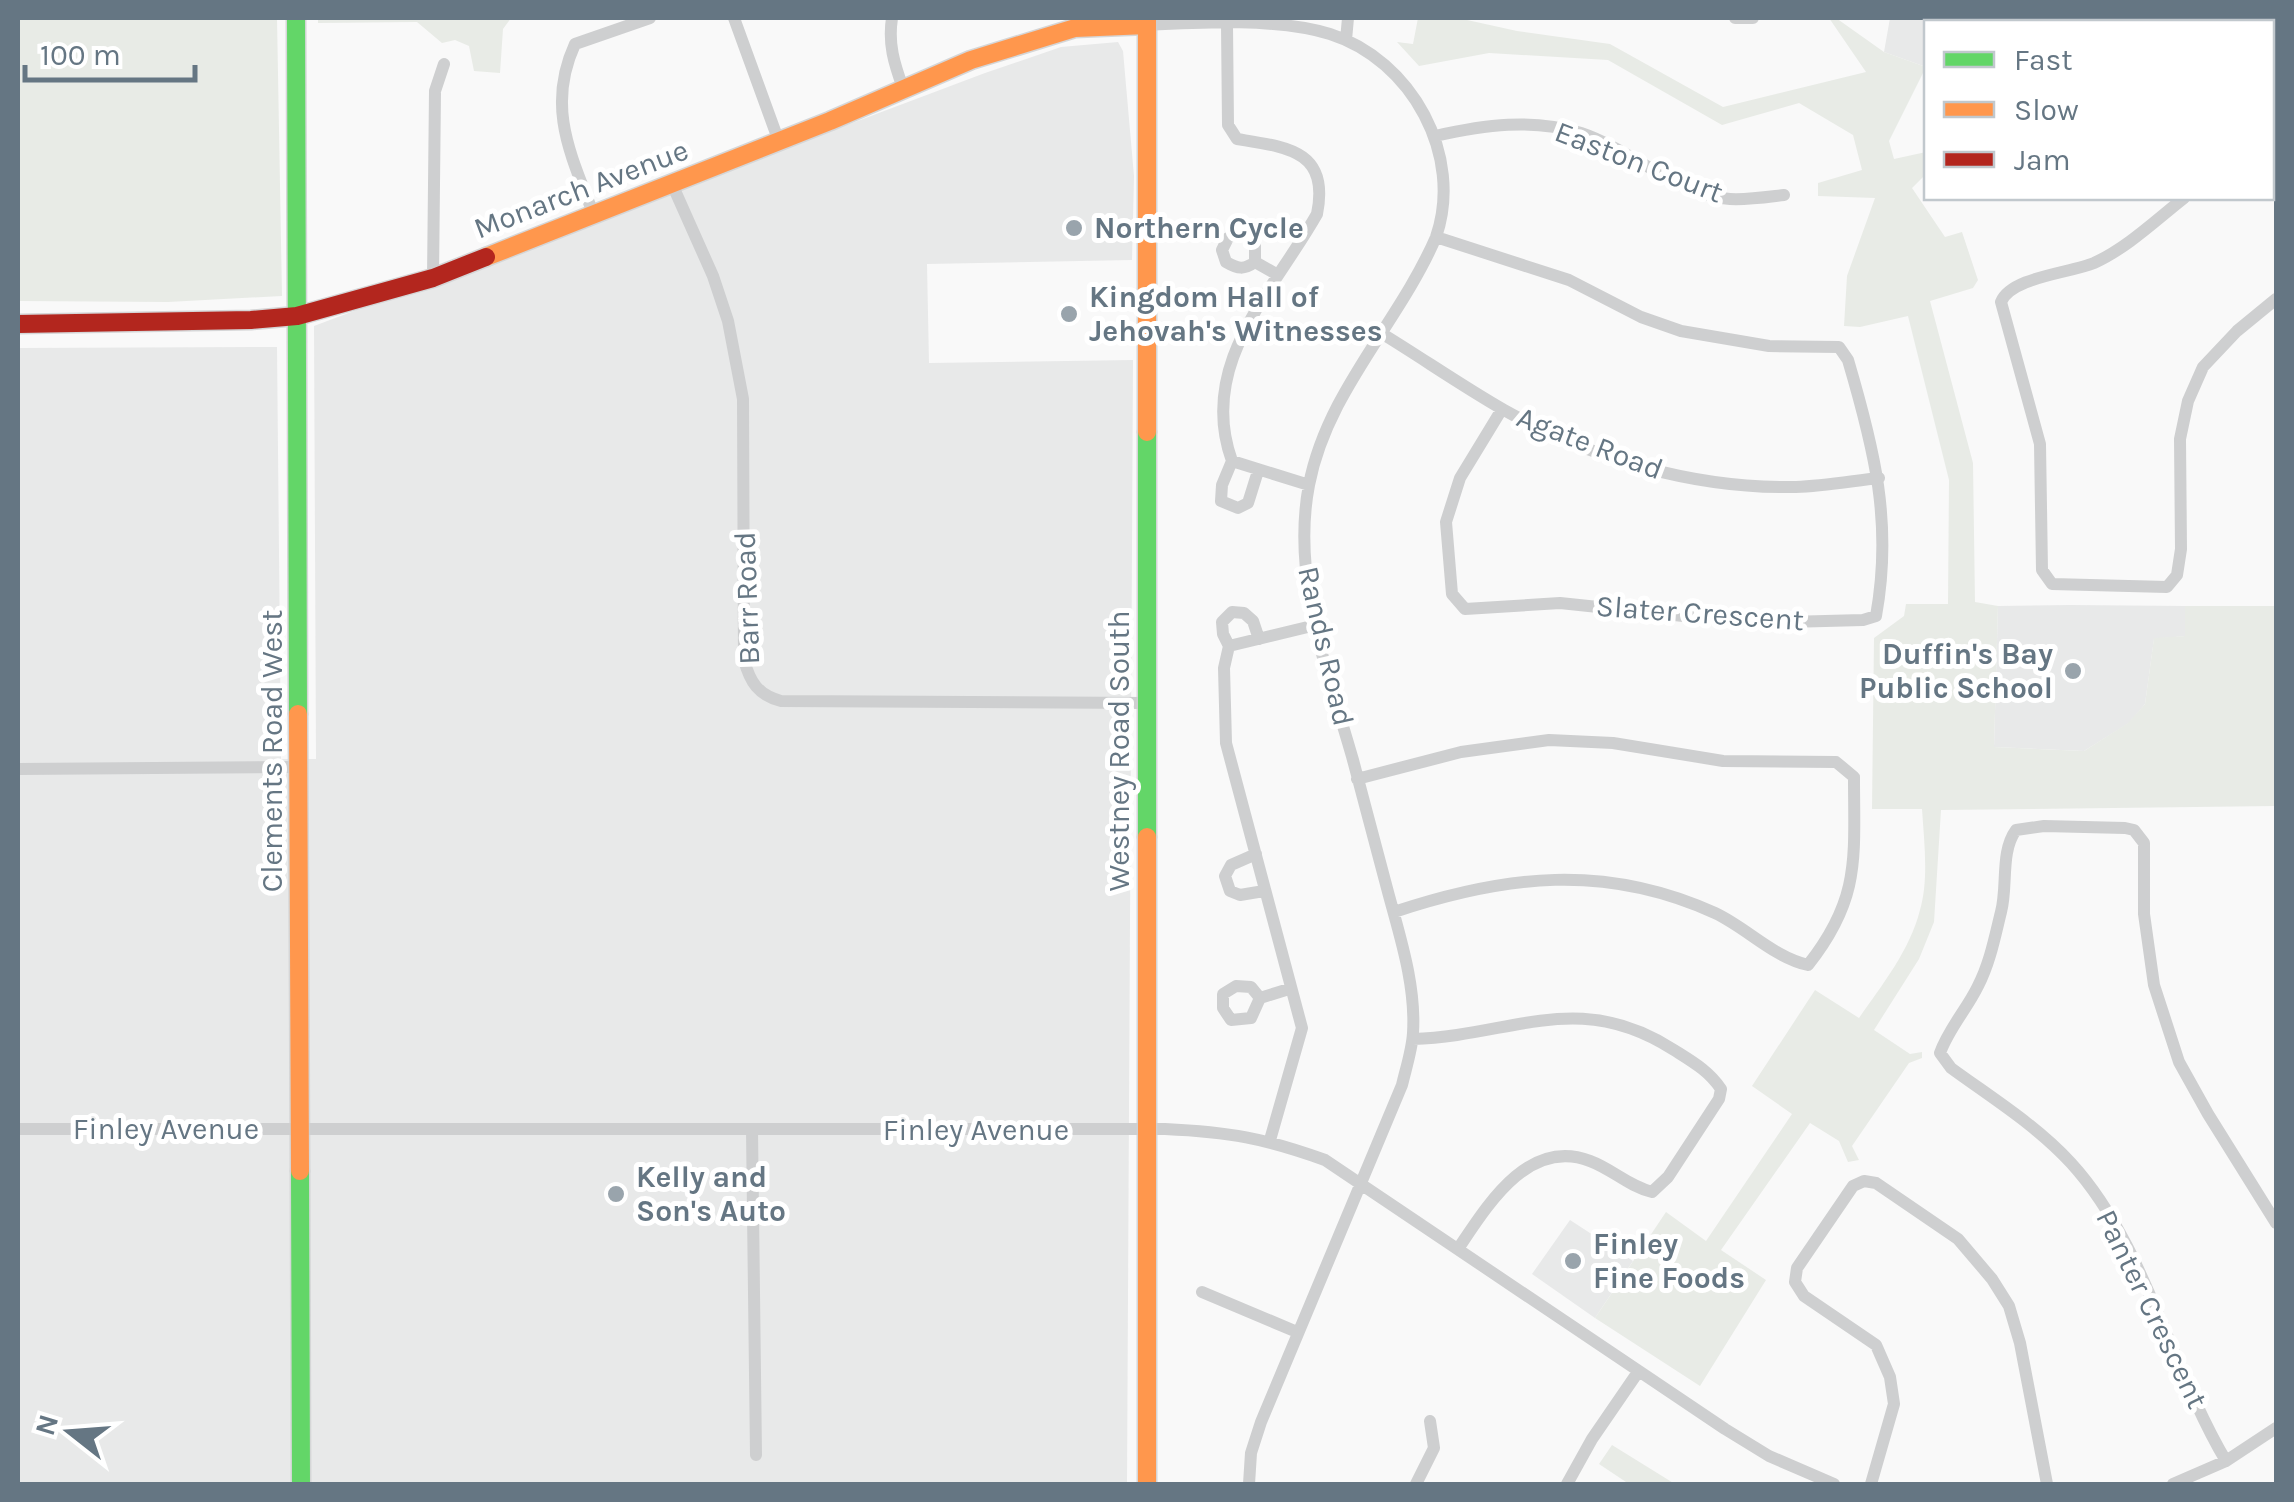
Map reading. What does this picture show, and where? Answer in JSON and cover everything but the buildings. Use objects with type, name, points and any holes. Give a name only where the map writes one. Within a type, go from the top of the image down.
[{"type":"street","name":"Clements Road West","points":[[296,18],[301,1484]]},
{"type":"street","points":[[593,214],[562,128],[566,66],[575,44],[650,18]]},
{"type":"street","points":[[734,18],[778,140]]},
{"type":"street","points":[[892,18],[892,57],[903,88]]},
{"type":"street","points":[[1346,40],[1348,18]]},
{"type":"street","points":[[1734,18],[1753,18]]},
{"type":"street","name":"Monarch Avenue","points":[[18,324],[297,316],[434,278],[971,60],[1075,28],[1147,21]]},
{"type":"street","name":"Rands Road","points":[[1147,21],[1305,28],[1346,40],[1374,58],[1416,98],[1435,136],[1443,174],[1441,223],[1436,237],[1335,409],[1309,485],[1304,522],[1305,568],[1316,625],[1394,912],[1412,994],[1413,1038],[1402,1085],[1261,1422],[1249,1484]]},
{"type":"street","name":"Westney Road South","points":[[1147,21],[1147,1484]]},
{"type":"street","points":[[1227,25],[1228,125],[1237,138],[1291,148],[1304,156],[1314,168],[1320,198],[1317,214],[1237,343],[1225,374],[1224,438],[1232,460],[1222,484],[1221,502],[1238,508],[1248,502],[1258,471]]},
{"type":"street","points":[[434,278],[434,91],[444,64]]},
{"type":"street","name":"Easton Court","points":[[1435,136],[1506,123],[1542,125],[1604,142],[1694,189],[1727,199],[1784,195]]},
{"type":"street","name":"Barr Road","points":[[672,184],[713,276],[736,354],[743,399],[744,660],[756,689],[781,701],[1147,703]]},
{"type":"street","points":[[2181,200],[2125,244],[2094,262],[2028,282],[2008,291],[2001,302],[2040,444],[2042,570],[2052,584],[2167,587],[2177,575],[2181,549],[2180,438],[2188,400],[2203,367],[2215,353],[2276,299]]},
{"type":"street","name":"Slater Crescent","points":[[1436,237],[1568,280],[1641,317],[1682,330],[1769,346],[1839,348],[1848,360],[1879,478],[1880,592],[1876,616],[1864,620],[1750,623],[1560,603],[1465,608],[1452,594],[1446,522],[1460,478],[1502,409]]},
{"type":"street","points":[[1255,262],[1278,275]]},
{"type":"street","name":"Agate Road","points":[[1382,333],[1502,409],[1562,439],[1623,462],[1725,483],[1796,486],[1879,478]]},
{"type":"street","points":[[1232,460],[1309,485]]},
{"type":"street","points":[[1259,639],[1253,621],[1244,613],[1232,612],[1222,622],[1229,646],[1224,668],[1226,743],[1302,1028],[1270,1140]]},
{"type":"street","points":[[1229,646],[1316,625]]},
{"type":"street","points":[[1357,779],[1461,752],[1550,740],[1613,743],[1723,761],[1836,762],[1854,777],[1852,880],[1832,935],[1808,965],[1792,962],[1726,918],[1697,905],[1607,880],[1526,880],[1486,886],[1394,912]]},
{"type":"street","points":[[18,770],[298,767]]},
{"type":"street","name":"Panter Crescent","points":[[2226,1460],[2103,1204],[2072,1164],[2044,1137],[1951,1068],[1940,1053],[1945,1038],[1978,986],[1992,948],[2004,904],[2009,839],[2016,830],[2044,826],[2125,828],[2134,830],[2144,843],[2144,914],[2154,985],[2178,1062],[2276,1224]]},
{"type":"street","points":[[1256,854],[1231,865],[1225,876],[1230,891],[1240,895],[1264,891]]},
{"type":"street","points":[[1260,998],[1290,989]]},
{"type":"street","points":[[1413,1038],[1446,1038],[1551,1017],[1618,1023],[1670,1047],[1711,1074],[1721,1089],[1678,1162],[1652,1192],[1636,1188],[1591,1161],[1555,1155],[1513,1177],[1458,1248]]},
{"type":"street","name":"Finley Avenue","points":[[18,1129],[1146,1130],[1222,1131],[1270,1140],[1324,1160],[1769,1456],[1834,1484]]},
{"type":"street","points":[[752,1130],[756,1456]]},
{"type":"street","points":[[1871,1484],[1894,1404],[1890,1377],[1876,1345],[1804,1296],[1795,1282],[1798,1268],[1853,1186],[1864,1182],[1876,1182],[1958,1238],[2009,1306],[2020,1342],[2047,1484]]},
{"type":"street","points":[[1202,1292],[1297,1332]]},
{"type":"street","points":[[1567,1484],[1638,1372]]},
{"type":"street","points":[[1416,1484],[1434,1448],[1430,1422]]},
{"type":"street","points":[[2173,1484],[2226,1460],[2276,1428]]},
{"type":"shaded area","points":[[18,18],[277,18],[282,296],[168,302],[18,301]]},
{"type":"shaded area","points":[[318,18],[511,18],[503,29],[500,73],[474,71],[469,46],[455,40],[442,43],[417,22],[318,23]]},
{"type":"shaded area","points":[[1418,18],[1458,18],[1610,44],[1723,107],[1866,72],[1829,18],[1836,18],[1884,52],[1924,66],[1889,141],[1894,159],[1924,152],[1924,176],[1912,188],[1945,237],[1962,232],[1978,280],[1973,288],[1930,301],[1973,463],[1975,602],[1998,606],[1994,747],[2084,751],[2128,723],[2145,704],[2154,638],[2185,636],[2185,606],[2276,606],[2276,806],[1941,810],[1934,922],[1919,959],[1874,1030],[1910,1054],[1922,1052],[1922,1058],[1909,1063],[1852,1146],[1859,1160],[1848,1162],[1839,1141],[1810,1123],[1721,1250],[1766,1280],[1700,1386],[1595,1318],[1666,1212],[1706,1241],[1792,1114],[1752,1086],[1815,990],[1859,1018],[1909,939],[1924,886],[1922,809],[1872,809],[1874,638],[1904,616],[1906,604],[1948,604],[1949,480],[1908,316],[1860,327],[1844,326],[1847,276],[1875,198],[1818,196],[1818,183],[1862,170],[1853,135],[1799,103],[1722,125],[1608,60],[1489,53],[1419,66],[1397,42],[1413,44]]},
{"type":"shaded area","points":[[1890,18],[2064,18],[1924,20],[1924,66],[1884,52]]},
{"type":"shaded area","points":[[1118,42],[1123,51],[1134,176],[1132,260],[927,264],[929,363],[1133,360],[1127,1484],[18,1484],[18,348],[277,347],[281,759],[316,759],[314,326],[985,73],[1061,47]]},
{"type":"shaded area","name":"Duffin's Bay Public School","points":[[1998,606],[2185,606],[2185,636],[2154,639],[2145,704],[2129,723],[2084,751],[1994,747]]},
{"type":"shaded area","points":[[1570,1220],[1633,1261],[1595,1318],[1532,1274]]},
{"type":"shaded area","points":[[1612,1445],[1675,1484],[1629,1484],[1599,1464]]},
{"type":"traffic: fast","points":[[296,18],[298,714]]},
{"type":"traffic: fast","points":[[1147,432],[1147,837]]},
{"type":"traffic: fast","points":[[300,1171],[301,1484]]},
{"type":"traffic: slow","points":[[1147,18],[1147,432]]},
{"type":"traffic: slow","points":[[486,257],[830,121],[971,60],[1075,28],[1147,25]]},
{"type":"traffic: slow","points":[[298,714],[300,1171]]},
{"type":"traffic: slow","points":[[1147,837],[1147,1484]]},
{"type":"traffic: jam","points":[[18,324],[297,316],[433,278],[486,257]]},
{"type":"place","name":"Northern Cycle","points":[[1074,228]]},
{"type":"place","name":"Kingdom Hall of Jehovah's Witnesses","points":[[1069,314]]},
{"type":"place","name":"Duffin's Bay Public School","points":[[2073,671]]},
{"type":"place","name":"Kelly and Son's Auto","points":[[616,1194]]},
{"type":"place","name":"Finley Fine Foods","points":[[1573,1261]]}]
